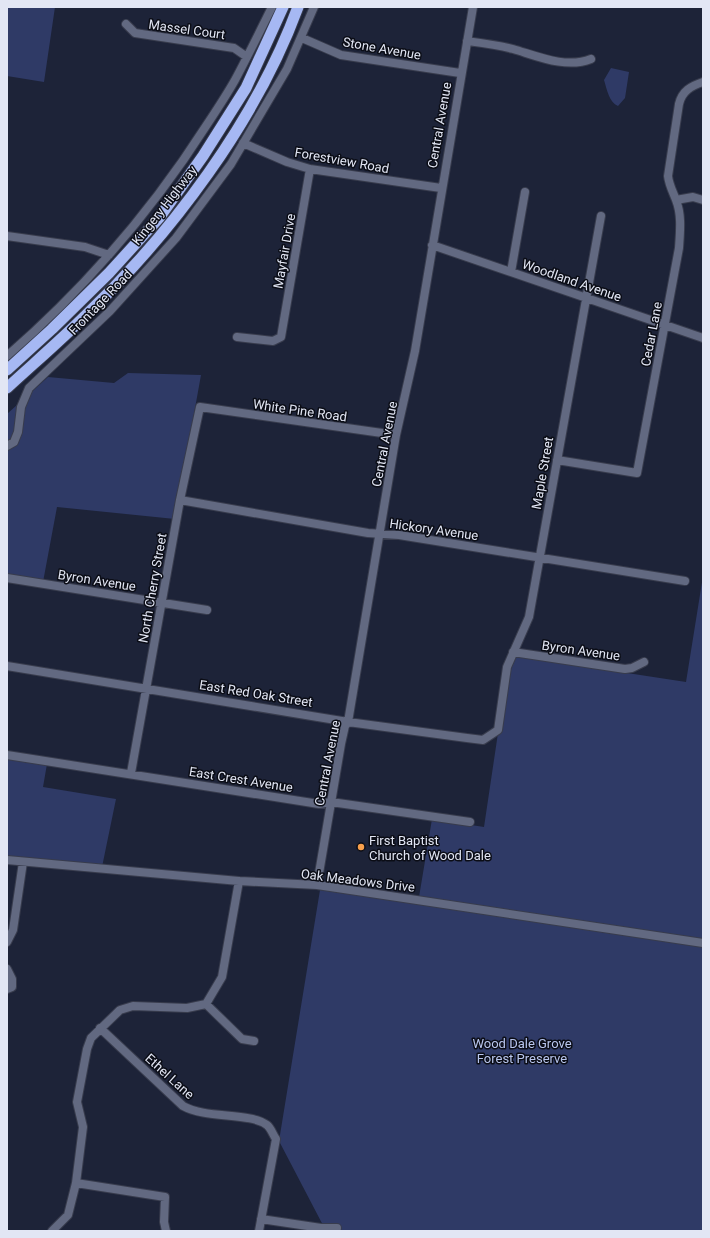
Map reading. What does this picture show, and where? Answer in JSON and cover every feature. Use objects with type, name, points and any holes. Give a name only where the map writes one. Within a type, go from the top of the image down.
[{"type":"highway","name":"Kingery Highway","points":[[7,370],[52,329],[109,273],[159,218],[203,156],[246,88],[283,7]]},
{"type":"highway","name":"Kingery Highway","points":[[7,388],[86,316],[134,266],[194,192],[263,88],[289,31],[298,7]]},
{"type":"street","name":"Frontage Road","points":[[7,356],[44,324],[81,287],[133,228],[184,161],[235,81],[272,7]]},
{"type":"street","name":"Frontage Road","points":[[7,446],[14,442],[18,432],[20,407],[29,388],[110,311],[176,238],[231,164],[287,69],[302,38],[314,7]]},
{"type":"street","name":"Central Avenue","points":[[317,885],[344,726],[348,722],[396,436],[415,350],[472,7]]},
{"type":"street","name":"Massel Court","points":[[126,24],[135,33],[234,48],[247,57]]},
{"type":"street","name":"Stone Avenue","points":[[302,38],[340,55],[460,73]]},
{"type":"street","points":[[467,41],[512,49],[538,57],[570,63],[577,63],[591,59]]},
{"type":"street","name":"Cedar Lane","points":[[557,460],[637,472],[679,248],[680,229],[676,200],[669,183],[668,176],[680,98],[686,90],[703,82]]},
{"type":"street","name":"Forestview Road","points":[[243,143],[287,162],[310,169],[441,188]]},
{"type":"street","name":"Mayfair Drive","points":[[237,336],[272,341],[281,337],[310,169]]},
{"type":"street","points":[[511,272],[525,192]]},
{"type":"street","points":[[676,200],[693,197],[703,200]]},
{"type":"street","name":"Maple Street","points":[[498,730],[507,667],[529,618],[601,216]]},
{"type":"street","points":[[7,236],[85,247],[109,255]]},
{"type":"street","name":"Woodland Avenue","points":[[432,245],[703,338]]},
{"type":"street","name":"White Pine Road","points":[[200,408],[396,436]]},
{"type":"street","name":"North Cherry Street","points":[[130,773],[180,500],[200,408]]},
{"type":"street","name":"Hickory Avenue","points":[[180,500],[368,533],[380,533],[540,556],[685,581]]},
{"type":"street","name":"Byron Avenue","points":[[7,578],[207,610]]},
{"type":"street","name":"Byron Avenue","points":[[514,652],[626,669],[632,668],[644,662]]},
{"type":"street","name":"East Red Oak Street","points":[[7,666],[348,722],[482,740],[498,730]]},
{"type":"street","name":"East Crest Avenue","points":[[7,755],[130,773],[319,804],[331,802],[470,822]]},
{"type":"street","name":"Oak Meadows Drive","points":[[7,860],[239,881],[317,885],[703,942]]},
{"type":"street","points":[[7,942],[13,930],[22,862]]},
{"type":"street","points":[[52,1231],[68,1214],[76,1183],[83,1137],[83,1127],[77,1102],[86,1049],[91,1038],[120,1010],[133,1006],[187,1008],[206,1004],[222,977],[239,881]]},
{"type":"street","points":[[7,969],[12,979],[12,987],[7,990]]},
{"type":"street","points":[[206,1004],[242,1039],[254,1041]]},
{"type":"street","name":"Ethel Lane","points":[[100,1028],[183,1106],[192,1111],[254,1120],[268,1126],[276,1138],[261,1219]]},
{"type":"street","points":[[76,1183],[165,1197],[164,1222],[166,1231]]},
{"type":"street","points":[[259,1231],[261,1219],[321,1228],[337,1228]]},
{"type":"green space","points":[[7,7],[55,7],[44,82],[7,76]]},
{"type":"green space","points":[[611,68],[629,72],[625,98],[618,106],[610,99],[604,80]]},
{"type":"green space","points":[[128,373],[201,375],[175,519],[57,507],[43,582],[7,576],[7,414],[48,377],[114,383]]},
{"type":"green space","name":"Wood Dale Grove Forest Preserve","points":[[703,576],[703,1231],[326,1231],[279,1141],[320,890],[418,903],[432,819],[484,827],[498,733],[510,670],[516,656],[686,682]]},
{"type":"green space","points":[[7,757],[47,764],[43,787],[116,799],[102,867],[7,857]]},
{"type":"place","name":"First Baptist Church of Wood Dale","points":[[361,847]]}]
